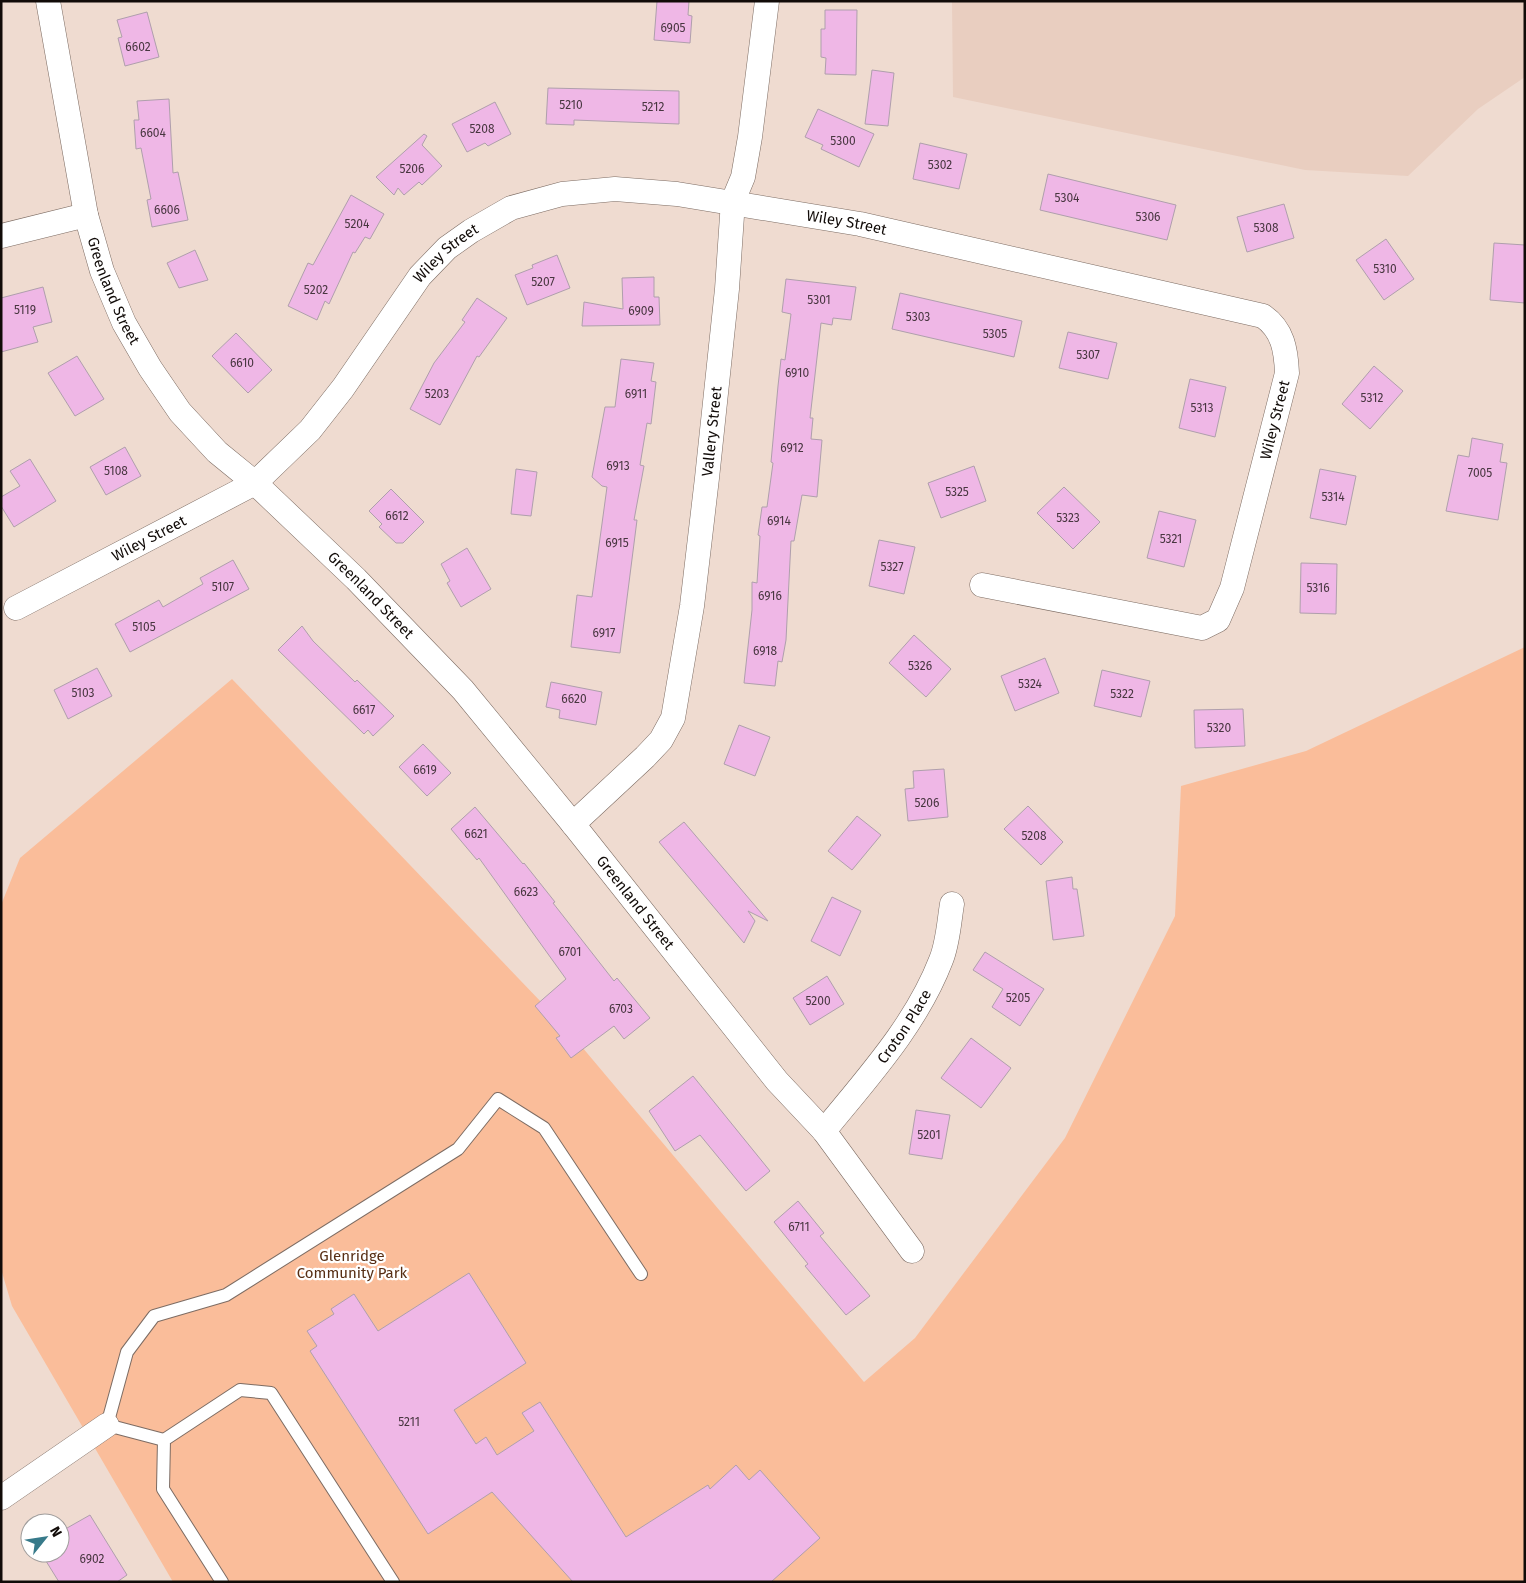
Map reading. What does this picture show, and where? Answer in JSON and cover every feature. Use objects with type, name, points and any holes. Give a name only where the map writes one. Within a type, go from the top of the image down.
[{"type":"street","name":"Greenland Street","points":[[48,1],[86,214],[106,279],[124,323],[150,368],[180,412],[217,452],[255,483],[356,578],[463,690],[574,824],[776,1081],[824,1131],[912,1251]]},
{"type":"street","name":"Vallery Street","points":[[574,824],[645,758],[661,740],[672,718],[692,606],[708,478],[727,289],[733,201],[743,177],[750,137],[767,1]]},
{"type":"street","name":"Wiley Street","points":[[16,608],[255,483],[310,430],[343,388],[420,276],[447,248],[470,231],[511,208],[562,194],[614,189],[733,201],[860,224],[1263,316],[1273,324],[1281,337],[1286,356],[1286,373],[1232,588],[1218,620],[1202,628],[982,584]]},
{"type":"street","points":[[1,236],[86,214]]},
{"type":"street","name":"Croton Place","points":[[824,1131],[897,1039],[926,994],[942,958],[952,904]]},
{"type":"street","points":[[1,1498],[107,1425]]},
{"type":"lane","points":[[393,1582],[271,1393],[240,1390],[164,1440],[107,1425],[127,1352],[154,1316],[226,1295],[458,1149],[498,1099],[544,1128],[641,1274]]},
{"type":"lane","points":[[164,1440],[163,1489],[222,1582]]},
{"type":"shaded area","points":[[952,1],[1525,1],[1525,77],[1478,109],[1408,176],[1305,170],[953,97]]},
{"type":"green space","name":"Glenridge Community Park","points":[[1525,647],[1525,1582],[173,1582],[12,1306],[1,1269],[1,905],[20,858],[232,679],[566,1028],[864,1382],[915,1338],[1065,1138],[1175,916],[1181,786],[1306,751]]},
{"type":"building","points":[[657,1],[689,1],[688,15],[692,16],[690,43],[654,40]]},
{"type":"building","points":[[825,10],[857,10],[856,75],[825,74],[826,58],[821,57],[821,29],[825,29]]},
{"type":"building","points":[[147,12],[159,57],[125,66],[118,38],[122,37],[117,20]]},
{"type":"building","points":[[872,70],[894,73],[888,126],[865,124]]},
{"type":"building","points":[[548,88],[679,91],[679,124],[574,120],[574,125],[546,124]]},
{"type":"building","points":[[169,99],[173,173],[178,172],[188,220],[152,227],[147,200],[151,199],[141,148],[136,149],[134,120],[139,120],[137,101]]},
{"type":"building","points":[[495,102],[511,134],[488,146],[485,143],[467,152],[452,124]]},
{"type":"building","points":[[818,109],[874,134],[859,167],[821,149],[823,145],[805,137]]},
{"type":"building","points":[[424,134],[427,136],[422,145],[442,166],[422,185],[419,182],[404,195],[398,188],[394,195],[376,177]]},
{"type":"building","points":[[920,143],[967,154],[959,189],[913,179]]},
{"type":"building","points":[[1048,174],[1176,205],[1167,240],[1040,210]]},
{"type":"building","points":[[351,195],[384,214],[370,239],[365,237],[355,253],[353,252],[329,304],[325,301],[317,320],[288,306],[308,263],[313,265]]},
{"type":"building","points":[[1284,204],[1294,238],[1247,252],[1237,217]]},
{"type":"building","points":[[1386,239],[1414,279],[1384,300],[1356,260]]},
{"type":"building","points":[[1494,243],[1525,245],[1525,303],[1490,300]]},
{"type":"building","points":[[195,250],[208,280],[179,288],[167,263]]},
{"type":"building","points":[[557,255],[570,288],[527,305],[515,275],[533,268],[532,265]]},
{"type":"building","points":[[654,277],[654,297],[659,297],[660,325],[582,326],[584,302],[623,309],[622,278]]},
{"type":"building","points":[[786,279],[856,287],[851,320],[833,318],[832,325],[821,323],[810,418],[813,418],[811,439],[822,440],[817,497],[802,495],[794,541],[791,541],[786,640],[782,662],[778,661],[775,686],[744,683],[752,610],[752,582],[757,583],[760,536],[758,535],[762,507],[767,507],[773,463],[771,462],[781,359],[785,360],[791,314],[782,312]]},
{"type":"building","points":[[43,287],[52,322],[33,327],[38,342],[1,352],[1,298]]},
{"type":"building","points":[[900,293],[1022,321],[1014,357],[892,329]]},
{"type":"building","points":[[477,298],[507,318],[479,357],[477,356],[440,425],[410,409],[434,363],[465,322],[462,320]]},
{"type":"building","points":[[1068,332],[1117,343],[1108,379],[1059,368]]},
{"type":"building","points":[[236,333],[272,370],[248,393],[212,356]]},
{"type":"building","points":[[77,356],[104,399],[75,416],[48,373]]},
{"type":"building","points":[[621,359],[654,363],[651,381],[656,382],[651,424],[647,423],[640,465],[644,466],[634,520],[637,520],[620,653],[571,647],[577,595],[592,597],[607,487],[602,486],[592,477],[605,407],[615,407]]},
{"type":"building","points":[[1374,366],[1403,391],[1370,429],[1342,404]]},
{"type":"building","points":[[1190,379],[1226,387],[1215,437],[1179,428]]},
{"type":"building","points":[[1472,438],[1503,444],[1500,462],[1507,463],[1498,520],[1446,511],[1458,455],[1469,457]]},
{"type":"building","points":[[125,447],[141,476],[106,495],[90,467]]},
{"type":"building","points":[[30,459],[56,501],[14,527],[1,506],[1,497],[20,486],[10,471]]},
{"type":"building","points":[[974,466],[986,501],[941,518],[928,483]]},
{"type":"building","points":[[516,469],[537,472],[531,516],[511,514]]},
{"type":"building","points":[[1320,469],[1356,476],[1346,525],[1310,518]]},
{"type":"building","points":[[1064,487],[1100,522],[1073,549],[1037,513]]},
{"type":"building","points":[[391,489],[424,522],[403,543],[396,543],[379,527],[382,524],[369,511]]},
{"type":"building","points":[[1159,511],[1196,520],[1184,567],[1147,558]]},
{"type":"building","points":[[879,540],[915,547],[904,594],[869,586]]},
{"type":"building","points":[[467,548],[491,589],[461,607],[447,583],[450,581],[441,564]]},
{"type":"building","points":[[233,560],[249,589],[130,652],[115,624],[159,600],[163,607],[203,584],[200,578]]},
{"type":"building","points":[[1301,563],[1337,564],[1336,614],[1300,613]]},
{"type":"building","points":[[302,626],[313,641],[355,682],[357,680],[394,716],[373,736],[368,730],[364,734],[278,650]]},
{"type":"building","points":[[914,635],[951,669],[926,697],[889,663]]},
{"type":"building","points":[[1045,658],[1059,693],[1015,711],[1001,676]]},
{"type":"building","points":[[97,668],[112,696],[68,719],[54,690]]},
{"type":"building","points":[[1102,670],[1150,681],[1141,717],[1094,706]]},
{"type":"building","points":[[551,682],[602,692],[596,725],[559,718],[560,710],[546,707]]},
{"type":"building","points":[[1243,709],[1245,746],[1195,748],[1194,710]]},
{"type":"building","points":[[739,725],[770,737],[755,776],[724,764]]},
{"type":"building","points":[[423,744],[451,773],[427,796],[399,767]]},
{"type":"building","points":[[944,769],[948,817],[908,821],[905,789],[914,788],[913,771]]},
{"type":"building","points":[[1028,806],[1063,842],[1041,865],[1004,829]]},
{"type":"building","points":[[475,807],[524,863],[614,981],[617,978],[650,1018],[624,1039],[614,1026],[571,1058],[556,1038],[560,1036],[535,1006],[566,979],[479,858],[477,860],[451,829]]},
{"type":"building","points":[[857,816],[881,835],[852,870],[828,851]]},
{"type":"building","points":[[684,822],[768,921],[748,911],[755,921],[744,943],[659,842]]},
{"type":"building","points":[[1072,877],[1073,889],[1077,889],[1084,936],[1053,940],[1046,881]]},
{"type":"building","points":[[832,897],[861,911],[840,956],[811,941]]},
{"type":"building","points":[[985,952],[1044,989],[1020,1026],[992,1007],[1003,989],[973,970]]},
{"type":"building","points":[[827,976],[844,1004],[810,1025],[793,998]]},
{"type":"building","points":[[971,1038],[1011,1068],[981,1108],[941,1078]]},
{"type":"building","points":[[693,1076],[770,1171],[746,1191],[700,1135],[675,1151],[649,1111]]},
{"type":"building","points":[[916,1110],[950,1115],[942,1159],[909,1154]]},
{"type":"building","points":[[798,1201],[824,1233],[820,1236],[870,1296],[846,1315],[805,1266],[808,1264],[774,1222]]},
{"type":"building","points":[[469,1273],[526,1363],[454,1410],[476,1444],[486,1437],[497,1455],[534,1431],[522,1413],[540,1402],[626,1537],[708,1485],[710,1489],[736,1465],[749,1480],[760,1470],[820,1538],[771,1582],[573,1582],[492,1492],[428,1534],[310,1351],[317,1346],[307,1331],[334,1314],[331,1309],[354,1294],[378,1331]]},
{"type":"building","points":[[90,1515],[127,1575],[117,1582],[59,1582],[47,1563],[70,1563],[70,1526]]}]
